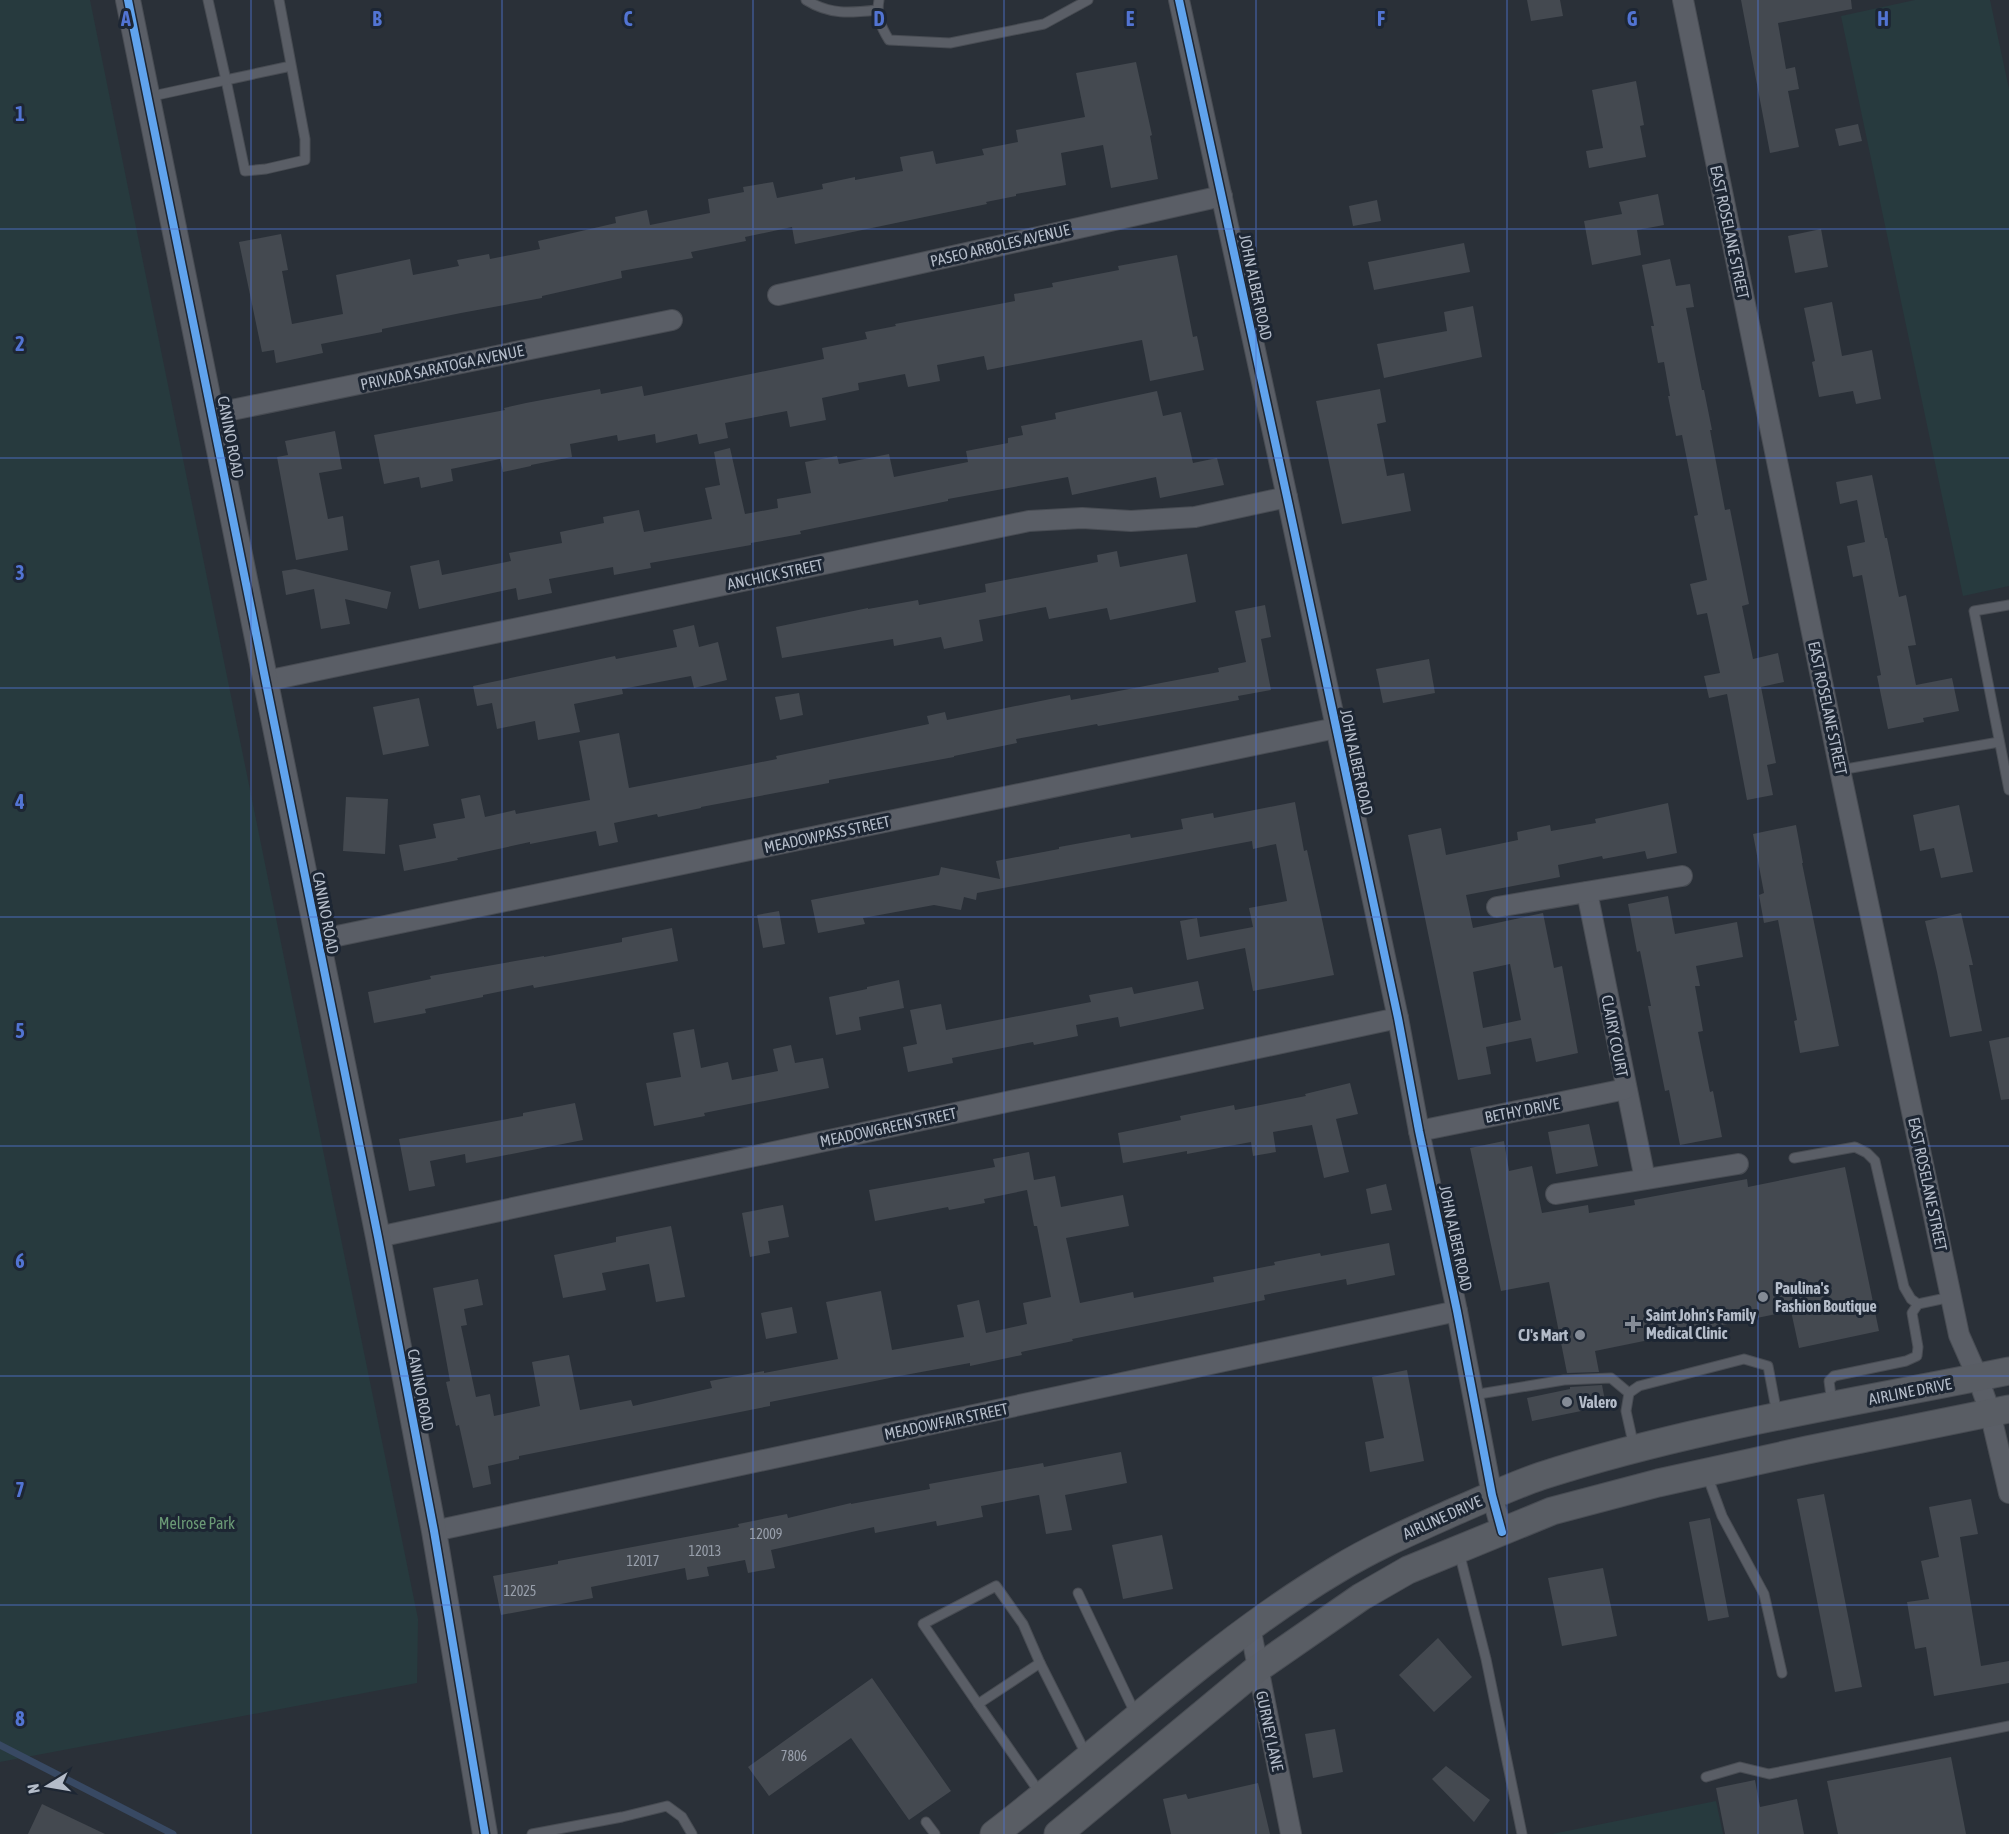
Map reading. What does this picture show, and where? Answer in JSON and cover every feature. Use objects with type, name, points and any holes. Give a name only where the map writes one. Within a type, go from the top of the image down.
[{"type":"main road","name":"AIRLINE DRIVE","points":[[994,1834],[1043,1797],[1137,1717],[1250,1627],[1329,1574],[1396,1538],[1492,1495],[1539,1477],[1635,1449],[1778,1416],[2009,1371]]},
{"type":"main road","points":[[1058,1834],[1257,1669],[1361,1597],[1408,1570],[1552,1511],[1706,1472],[2000,1410]]},
{"type":"street","name":"CANINO ROAD","points":[[128,0],[378,1237],[434,1531],[485,1834]]},
{"type":"street","name":"JOHN ALBER ROAD","points":[[1179,0],[1398,1017],[1492,1495],[1502,1532]]},
{"type":"street","name":"EAST ROSELANE STREET","points":[[1683,0],[1840,770],[1959,1335],[1978,1378],[2000,1410],[2009,1493]]},
{"type":"street","name":"PASEO ARBOLES AVENUE","points":[[778,295],[1222,196]]},
{"type":"street","name":"PRIVADA SARATOGA AVENUE","points":[[212,414],[672,320]]},
{"type":"street","name":"ANCHICK STREET","points":[[266,681],[1029,521],[1082,518],[1131,521],[1195,517],[1287,497]]},
{"type":"street","name":"MEADOWPASS STREET","points":[[318,940],[1336,728]]},
{"type":"street","points":[[1497,907],[1682,876]]},
{"type":"street","name":"CLAIRY COURT","points":[[1587,892],[1645,1179]]},
{"type":"street","name":"MEADOWGREEN STREET","points":[[378,1237],[1398,1017]]},
{"type":"street","name":"BETHY DRIVE","points":[[1419,1131],[1626,1089]]},
{"type":"street","points":[[1556,1194],[1738,1164]]},
{"type":"street","name":"MEADOWFAIR STREET","points":[[434,1531],[1457,1311]]},
{"type":"street","name":"GURNEY LANE","points":[[1250,1627],[1291,1834]]},
{"type":"lane","points":[[208,0],[245,171],[266,169],[305,160],[305,139],[279,0]]},
{"type":"lane","points":[[806,0],[842,13],[877,10]]},
{"type":"lane","points":[[879,0],[877,10],[880,26],[889,40],[950,43],[1044,24],[1087,0]]},
{"type":"lane","points":[[148,97],[291,66]]},
{"type":"lane","points":[[2009,605],[1974,611],[2009,790]]},
{"type":"lane","points":[[1840,770],[1999,742]]},
{"type":"lane","points":[[1794,1158],[1855,1147],[1867,1153],[1875,1161],[1904,1287],[1911,1299],[1918,1304]]},
{"type":"lane","points":[[1833,1405],[1829,1381],[1834,1376],[1906,1361],[1917,1356],[1918,1347],[1912,1313],[1918,1304],[1952,1297]]},
{"type":"lane","points":[[1635,1449],[1626,1411],[1629,1393],[1639,1386],[1744,1359],[1768,1366],[1778,1416]]},
{"type":"lane","points":[[1473,1395],[1564,1380],[1611,1378],[1629,1393]]},
{"type":"lane","points":[[1706,1472],[1722,1516],[1764,1594],[1782,1673]]},
{"type":"lane","points":[[1458,1549],[1485,1659],[1522,1834]]},
{"type":"lane","points":[[1043,1797],[923,1624],[996,1586],[1023,1624],[1088,1758]]},
{"type":"lane","points":[[1078,1593],[1137,1717]]},
{"type":"lane","points":[[978,1704],[1040,1663]]},
{"type":"lane","points":[[1706,1777],[1740,1767],[1770,1774],[2009,1726]]},
{"type":"lane","points":[[532,1834],[667,1806],[682,1817],[692,1834]]},
{"type":"lane","points":[[926,1822],[935,1834]]},
{"type":"green space","name":"Melrose Park","points":[[0,0],[90,0],[418,1619],[417,1683],[0,1762]]},
{"type":"green space","points":[[1915,0],[1990,0],[2009,89],[2009,586],[1963,596],[1841,16]]},
{"type":"green space","points":[[1716,1801],[1723,1834],[1552,1834]]},
{"type":"building","points":[[1527,0],[1560,0],[1563,16],[1531,21]]},
{"type":"building","points":[[1741,0],[1851,0],[1852,9],[1778,23],[1786,69],[1795,67],[1799,89],[1788,91],[1799,147],[1770,153]]},
{"type":"building","points":[[1136,62],[1152,135],[1150,136],[1158,179],[1111,188],[1103,145],[1061,153],[1066,185],[1016,194],[1016,196],[986,202],[987,204],[795,244],[792,227],[745,237],[746,241],[691,252],[693,258],[621,271],[622,278],[542,296],[542,298],[382,329],[382,332],[321,344],[323,353],[276,363],[274,350],[262,352],[239,242],[281,234],[288,270],[282,271],[292,324],[343,314],[336,275],[410,259],[413,275],[459,266],[457,260],[489,254],[490,259],[540,249],[538,241],[616,223],[615,217],[647,210],[650,225],[710,213],[708,199],[744,192],[743,187],[773,182],[777,198],[823,189],[822,184],[903,171],[900,157],[933,151],[936,164],[984,155],[982,149],[1018,142],[1016,130],[1085,117],[1076,73]]},
{"type":"building","points":[[1636,81],[1644,125],[1640,126],[1646,157],[1589,168],[1586,151],[1603,148],[1592,90]]},
{"type":"building","points":[[1858,124],[1862,141],[1839,146],[1835,129]]},
{"type":"building","points":[[1658,194],[1664,225],[1637,230],[1641,255],[1592,265],[1584,221],[1622,214],[1619,202]]},
{"type":"building","points":[[1377,200],[1381,221],[1353,226],[1349,206]]},
{"type":"building","points":[[1821,229],[1828,267],[1795,273],[1788,236]]},
{"type":"building","points":[[1464,243],[1470,272],[1374,290],[1368,262]]},
{"type":"building","points":[[1177,255],[1193,337],[1197,336],[1204,370],[1150,381],[1142,340],[987,370],[984,356],[937,365],[940,381],[908,387],[905,374],[858,383],[859,390],[822,398],[826,420],[790,427],[787,411],[725,423],[728,438],[699,444],[697,434],[656,443],[655,434],[618,441],[617,435],[570,444],[572,457],[503,472],[500,459],[451,469],[453,481],[421,488],[419,477],[384,484],[374,435],[600,389],[601,394],[642,386],[644,396],[824,359],[822,348],[867,339],[865,332],[1015,301],[1014,294],[1053,287],[1052,283],[1119,270],[1118,266]]},
{"type":"building","points":[[1670,259],[1676,286],[1690,284],[1694,307],[1686,308],[1712,430],[1710,430],[1725,510],[1730,509],[1749,604],[1742,606],[1753,659],[1778,653],[1784,682],[1761,687],[1776,763],[1767,765],[1773,795],[1747,800],[1727,694],[1709,698],[1704,676],[1720,673],[1707,613],[1697,615],[1690,584],[1707,580],[1694,516],[1698,515],[1682,435],[1676,436],[1664,362],[1658,363],[1651,326],[1654,326],[1642,265]]},
{"type":"building","points":[[1832,302],[1842,356],[1872,350],[1881,399],[1856,404],[1853,391],[1819,397],[1812,362],[1815,361],[1804,308]]},
{"type":"building","points":[[1473,306],[1482,357],[1384,378],[1377,344],[1447,331],[1444,312]]},
{"type":"building","points":[[1380,389],[1386,422],[1377,424],[1387,476],[1404,473],[1411,511],[1342,524],[1316,401]]},
{"type":"building","points":[[1157,391],[1163,416],[1181,412],[1193,463],[1217,458],[1224,485],[1160,498],[1156,477],[1072,495],[1068,477],[948,499],[948,501],[800,531],[801,534],[751,543],[751,545],[650,563],[651,568],[614,575],[613,567],[549,579],[552,593],[518,600],[516,588],[419,609],[410,566],[439,560],[442,575],[511,561],[509,553],[562,543],[560,532],[604,523],[603,517],[639,510],[644,532],[712,519],[705,488],[720,485],[714,452],[730,448],[745,514],[778,508],[777,499],[811,493],[805,462],[837,456],[839,464],[889,454],[894,477],[968,462],[966,451],[1008,443],[1008,438],[1023,435],[1021,426],[1056,419],[1055,413]]},
{"type":"building","points":[[335,431],[342,469],[319,473],[328,519],[343,516],[348,550],[296,560],[277,457],[288,455],[285,441]]},
{"type":"building","points":[[1872,475],[1899,597],[1906,595],[1916,645],[1908,646],[1916,685],[1952,678],[1959,711],[1923,718],[1924,722],[1888,729],[1877,676],[1881,675],[1862,575],[1853,577],[1847,546],[1865,542],[1857,500],[1840,504],[1836,482]]},
{"type":"building","points":[[1117,551],[1120,567],[1187,554],[1196,602],[1110,620],[1107,608],[1049,619],[1046,607],[979,620],[983,641],[944,649],[941,637],[894,646],[893,639],[782,658],[776,627],[868,608],[918,600],[919,605],[986,592],[985,584],[1098,562],[1097,555]]},
{"type":"building","points":[[295,569],[391,592],[387,609],[345,599],[350,624],[321,629],[314,589],[286,595],[282,571]]},
{"type":"building","points":[[1265,605],[1271,637],[1261,639],[1271,690],[1238,696],[1239,700],[1016,739],[1017,743],[954,757],[829,780],[829,783],[658,817],[657,814],[614,823],[618,842],[599,846],[596,831],[530,844],[530,842],[404,871],[399,845],[436,838],[433,824],[465,818],[461,799],[480,795],[485,817],[515,810],[516,814],[590,800],[579,741],[619,733],[629,788],[777,759],[776,756],[929,724],[927,716],[945,712],[947,720],[1070,695],[1071,700],[1219,672],[1218,668],[1246,662],[1235,611]]},
{"type":"building","points":[[694,625],[699,647],[718,642],[727,680],[694,688],[691,676],[622,689],[623,694],[574,704],[580,732],[538,740],[535,721],[497,729],[492,703],[477,706],[473,686],[615,656],[616,659],[677,647],[673,630]]},
{"type":"building","points":[[1429,659],[1435,693],[1383,703],[1376,669]]},
{"type":"building","points":[[799,693],[803,715],[780,720],[775,697]]},
{"type":"building","points":[[419,698],[429,746],[383,755],[373,707]]},
{"type":"building","points":[[346,797],[388,799],[385,854],[343,851]]},
{"type":"building","points":[[1295,802],[1304,851],[1307,850],[1334,975],[1253,991],[1245,948],[1187,960],[1180,921],[1197,918],[1200,937],[1253,927],[1249,908],[1287,901],[1276,844],[1253,849],[1252,841],[977,893],[976,900],[964,897],[961,910],[934,905],[863,918],[865,924],[818,933],[811,900],[939,875],[941,867],[1000,879],[996,861],[1130,834],[1131,838],[1183,829],[1181,819],[1213,813],[1214,818]]},
{"type":"building","points":[[1668,803],[1677,853],[1647,859],[1645,851],[1603,859],[1602,856],[1558,865],[1560,877],[1466,895],[1473,928],[1543,913],[1554,968],[1562,966],[1578,1053],[1536,1062],[1531,1038],[1486,1047],[1491,1074],[1458,1080],[1408,835],[1441,828],[1446,855],[1518,840],[1517,832],[1550,825],[1551,831],[1596,823],[1595,819]],"holes":[[[1510,964],[1521,1020],[1483,1028],[1473,972]]]},
{"type":"building","points":[[1959,805],[1973,872],[1941,878],[1934,848],[1920,851],[1913,815]]},
{"type":"building","points":[[1796,825],[1839,1046],[1800,1053],[1794,1021],[1797,1020],[1778,920],[1764,923],[1759,895],[1764,893],[1753,834]]},
{"type":"building","points":[[1668,896],[1675,934],[1737,922],[1743,957],[1696,966],[1700,986],[1695,986],[1703,1031],[1698,1032],[1722,1137],[1680,1145],[1669,1090],[1665,1091],[1648,1006],[1651,1006],[1628,904]]},
{"type":"building","points":[[779,911],[785,944],[763,948],[757,915]]},
{"type":"building","points":[[1961,913],[1973,965],[1969,965],[1982,1031],[1950,1037],[1925,921]]},
{"type":"building","points":[[672,928],[678,961],[534,988],[533,985],[483,995],[483,997],[425,1009],[426,1013],[374,1023],[368,992],[431,979],[430,976],[622,942],[622,938]]},
{"type":"building","points":[[899,980],[904,1008],[859,1017],[861,1030],[836,1035],[829,997]]},
{"type":"building","points":[[1198,981],[1204,1009],[1120,1027],[1118,1017],[1076,1025],[1078,1036],[1034,1045],[1033,1042],[952,1058],[953,1063],[908,1072],[903,1047],[917,1044],[910,1010],[941,1004],[946,1030],[1091,1002],[1089,995],[1132,987],[1134,994]]},
{"type":"building","points":[[694,1029],[701,1068],[728,1062],[732,1080],[778,1071],[773,1049],[791,1045],[795,1063],[823,1058],[829,1088],[704,1113],[705,1116],[654,1126],[646,1083],[681,1077],[673,1033]]},
{"type":"building","points":[[2009,1037],[2009,1099],[2001,1100],[1989,1041]]},
{"type":"building","points":[[1350,1083],[1358,1114],[1336,1119],[1349,1172],[1324,1178],[1312,1125],[1273,1132],[1276,1152],[1253,1156],[1251,1142],[1123,1163],[1118,1133],[1181,1120],[1180,1116],[1234,1105],[1235,1110],[1306,1096],[1305,1094]]},
{"type":"building","points":[[575,1103],[583,1140],[466,1163],[465,1154],[430,1161],[435,1186],[409,1191],[399,1139],[523,1116],[523,1113]]},
{"type":"building","points":[[1589,1124],[1598,1166],[1556,1174],[1548,1132]]},
{"type":"building","points":[[1504,1141],[1509,1171],[1532,1166],[1542,1213],[1588,1205],[1589,1213],[1635,1205],[1634,1200],[1747,1179],[1748,1187],[1845,1167],[1879,1331],[1799,1348],[1791,1311],[1595,1351],[1599,1372],[1567,1373],[1549,1282],[1501,1291],[1470,1148]]},
{"type":"building","points":[[1029,1152],[1034,1180],[1055,1176],[1061,1207],[1123,1195],[1129,1226],[1066,1238],[1080,1303],[1133,1292],[1134,1298],[1214,1282],[1213,1277],[1275,1265],[1274,1262],[1389,1243],[1395,1275],[1347,1285],[1346,1279],[1264,1295],[1265,1300],[1072,1339],[1073,1341],[1021,1352],[1022,1355],[770,1402],[770,1406],[519,1456],[519,1459],[488,1466],[491,1484],[473,1488],[459,1425],[456,1426],[446,1382],[450,1381],[433,1288],[478,1279],[483,1305],[464,1309],[467,1325],[461,1326],[476,1397],[490,1394],[494,1416],[540,1406],[532,1362],[569,1355],[580,1410],[631,1400],[633,1406],[712,1388],[710,1381],[838,1359],[826,1302],[881,1291],[892,1350],[964,1337],[957,1305],[979,1300],[986,1333],[1027,1324],[1023,1303],[1051,1297],[1037,1226],[1034,1226],[1027,1190],[984,1199],[985,1203],[949,1210],[948,1207],[875,1221],[869,1190],[995,1167],[993,1159]]},
{"type":"building","points":[[1386,1184],[1392,1210],[1371,1214],[1366,1189]]},
{"type":"building","points":[[783,1205],[789,1237],[768,1241],[770,1253],[750,1257],[742,1213]]},
{"type":"building","points":[[671,1226],[685,1297],[656,1302],[649,1264],[602,1273],[606,1290],[563,1298],[554,1255],[616,1242],[616,1237]]},
{"type":"building","points":[[792,1307],[797,1333],[766,1339],[761,1313]]},
{"type":"building","points":[[1407,1370],[1424,1461],[1370,1472],[1365,1442],[1384,1438],[1372,1377]]},
{"type":"building","name":"Valero","points":[[1602,1385],[1606,1406],[1532,1421],[1527,1398],[1570,1389],[1570,1387]]},
{"type":"building","points":[[1121,1452],[1127,1483],[1065,1495],[1072,1530],[1046,1534],[1039,1495],[981,1506],[983,1517],[937,1526],[936,1521],[875,1533],[874,1527],[771,1550],[775,1568],[748,1573],[745,1560],[707,1567],[709,1576],[687,1580],[685,1568],[591,1587],[593,1598],[501,1615],[493,1576],[558,1564],[558,1561],[739,1527],[738,1524],[787,1514],[788,1518],[851,1503],[930,1489],[929,1484],[1043,1463],[1044,1467]]},
{"type":"building","points":[[1824,1494],[1862,1687],[1835,1692],[1797,1499]]},
{"type":"building","points":[[1971,1499],[1978,1534],[1960,1537],[1981,1666],[2009,1661],[2009,1683],[1934,1696],[1926,1647],[1915,1649],[1907,1602],[1929,1599],[1921,1561],[1939,1557],[1929,1507]]},
{"type":"building","points":[[1710,1518],[1729,1617],[1708,1621],[1689,1522]]},
{"type":"building","points":[[1162,1535],[1173,1589],[1123,1599],[1112,1545]]},
{"type":"building","points":[[1603,1568],[1617,1636],[1562,1646],[1548,1578]]},
{"type":"building","points":[[1438,1638],[1472,1677],[1434,1712],[1399,1675]]},
{"type":"building","points":[[872,1678],[951,1791],[909,1820],[851,1738],[769,1796],[748,1767]]},
{"type":"building","points":[[1335,1729],[1343,1772],[1313,1778],[1305,1734]]},
{"type":"building","points":[[1951,1757],[1966,1834],[1838,1834],[1827,1781]]},
{"type":"building","points":[[1446,1766],[1490,1800],[1474,1822],[1432,1779]]},
{"type":"building","points":[[1755,1780],[1760,1807],[1797,1799],[1804,1834],[1725,1834],[1716,1788]]},
{"type":"building","points":[[1258,1783],[1270,1834],[1171,1834],[1163,1799],[1186,1794],[1188,1799]]},
{"type":"building","points":[[42,1804],[105,1834],[28,1834]]},
{"type":"waterway","points":[[0,1745],[173,1834]]},
{"type":"cycle path","points":[[128,0],[378,1237],[434,1531],[485,1834]]},
{"type":"cycle path","points":[[1179,0],[1398,1018],[1492,1495],[1502,1532]]},
{"type":"place","name":"Paulina's Fashion Boutique","points":[[1763,1297]]},
{"type":"place","name":"Saint John's Family Medical Clinic","points":[[1633,1324]]},
{"type":"place","name":"CJ's Mart","points":[[1580,1335]]},
{"type":"place","name":"Valero","points":[[1567,1402]]}]
